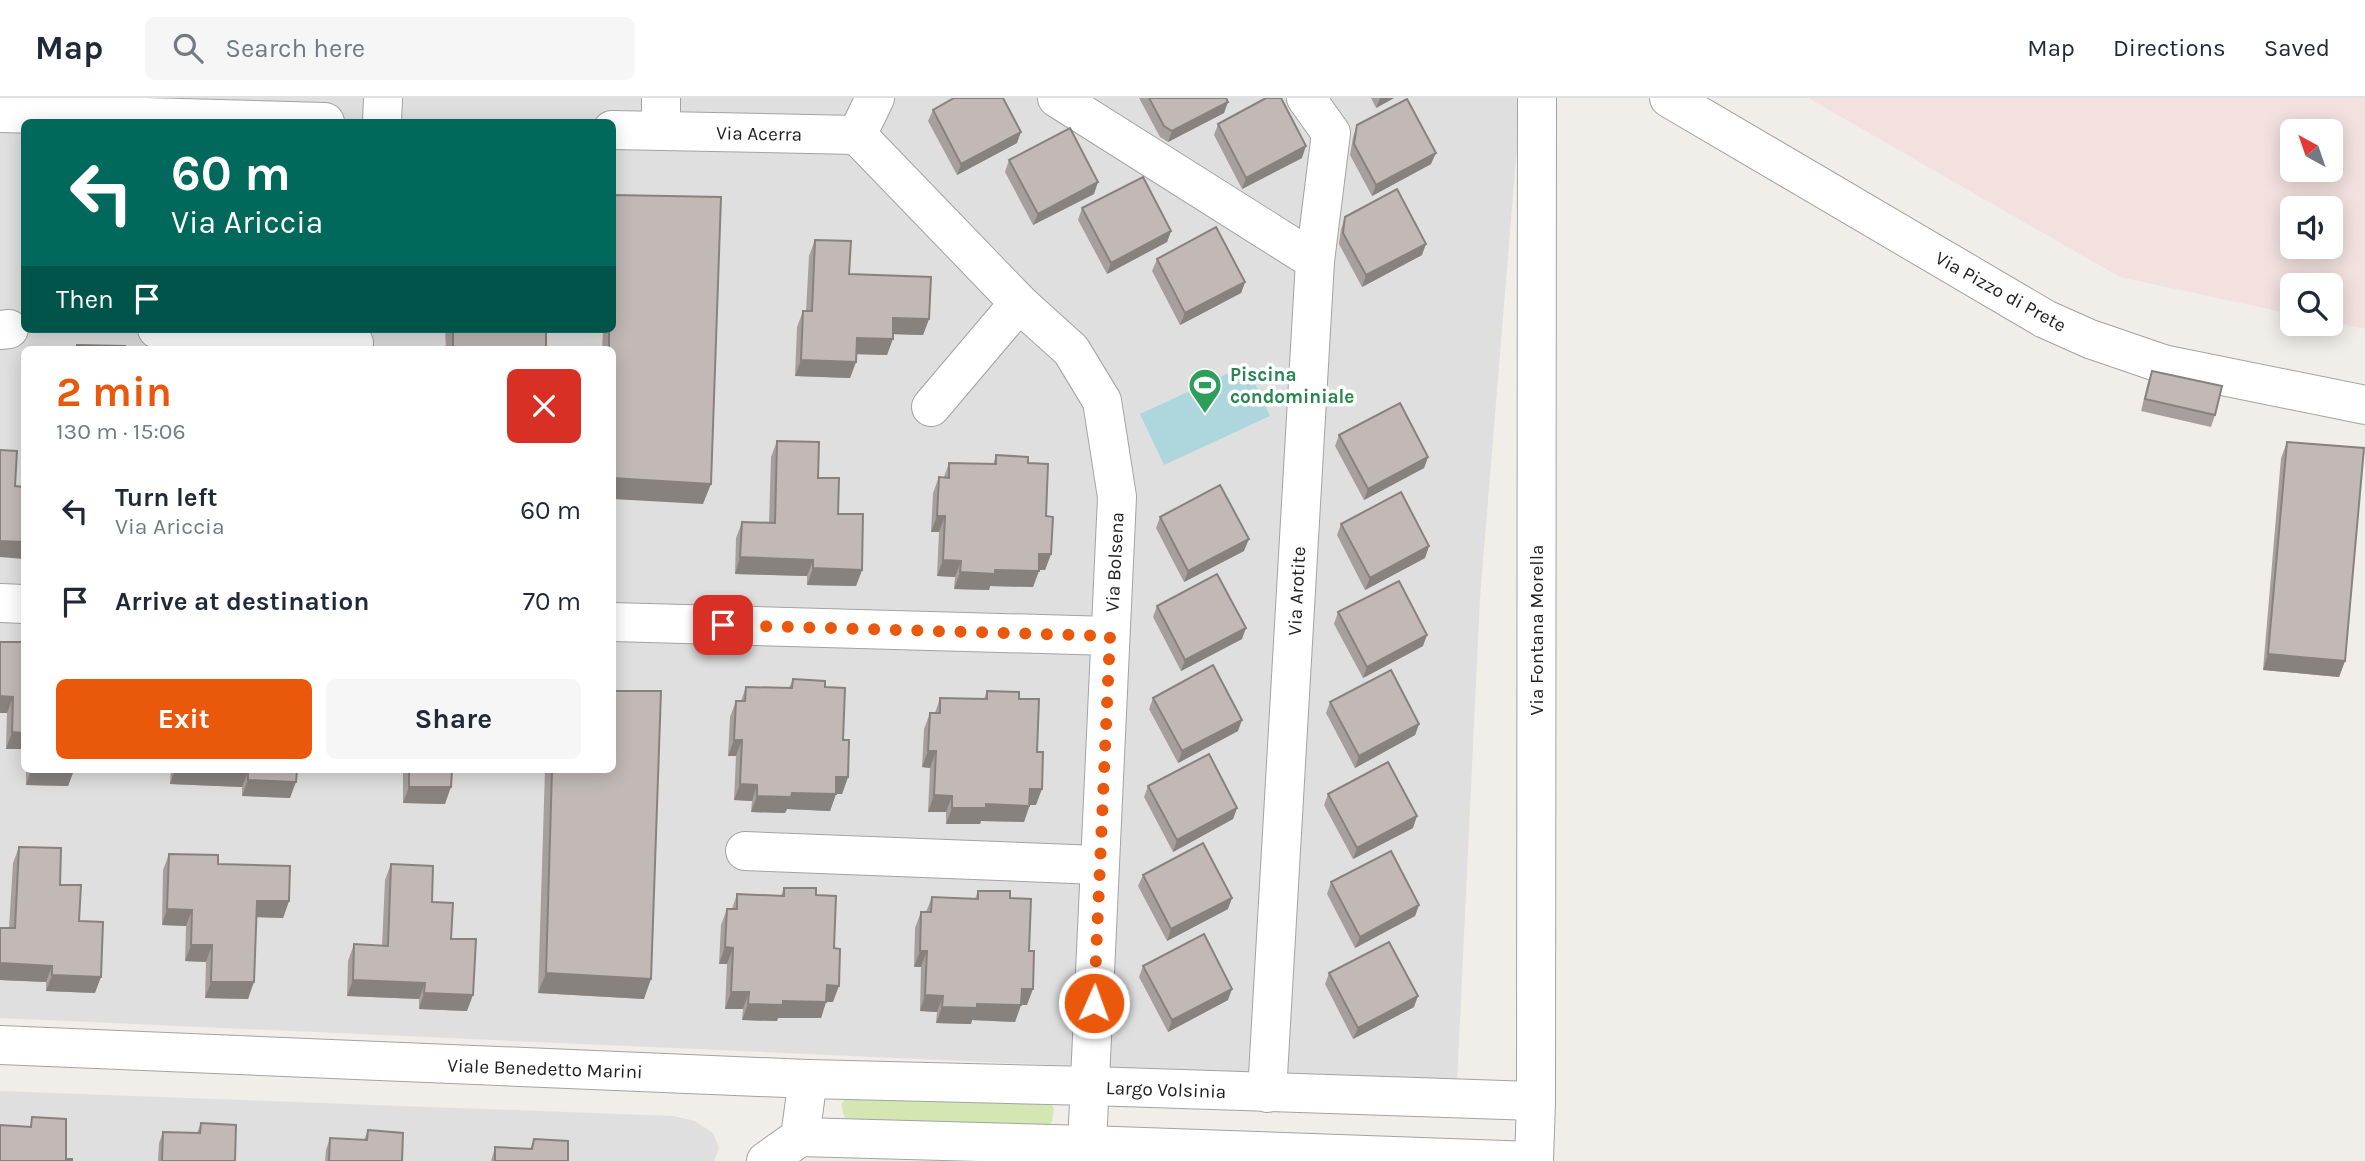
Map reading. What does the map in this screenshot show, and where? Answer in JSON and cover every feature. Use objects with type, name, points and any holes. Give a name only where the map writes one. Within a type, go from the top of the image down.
[{"type":"street","points":[[382,119],[383,98]]},
{"type":"street","points":[[857,135],[875,98]]},
{"type":"street","points":[[1057,98],[1315,261]]},
{"type":"street","name":"Via Arotite","points":[[1267,1093],[1315,261],[1331,133],[1306,98]]},
{"type":"street","name":"Via Fontana Morella","points":[[1533,1161],[1536,1101],[1537,98]]},
{"type":"street","name":"Via Pizzo di Prete","points":[[1669,98],[2045,319],[2090,339],[2164,364],[2365,405]]},
{"type":"street","points":[[0,113],[77,107],[275,119]]},
{"type":"street","name":"Via Acerra","points":[[616,129],[661,114],[857,135]]},
{"type":"street","name":"Via Bolsena","points":[[857,135],[1019,303],[1071,350],[1102,401],[1117,497],[1098,865],[1091,1086]]},
{"type":"street","points":[[930,407],[1019,303]]},
{"type":"street","points":[[184,333],[253,343],[354,343]]},
{"type":"street","points":[[0,603],[21,604]]},
{"type":"street","points":[[616,622],[1110,636]]},
{"type":"street","points":[[745,851],[1098,865]]},
{"type":"street","name":"Viale Benedetto Marini","points":[[0,1045],[808,1079],[1091,1086]]},
{"type":"street","points":[[800,1137],[808,1079]]},
{"type":"street","name":"Largo Volsinia","points":[[1086,1153],[1091,1086],[1536,1101]]},
{"type":"street","points":[[766,1161],[800,1137],[1086,1153],[1533,1161]]},
{"type":"shaded area","points":[[0,98],[1521,98],[1480,598],[1457,1083],[0,1018]]},
{"type":"shaded area","points":[[1808,98],[2365,98],[2365,329],[2343,324],[2343,273],[2280,273],[2280,311],[2120,277]]},
{"type":"shaded area","points":[[0,1091],[674,1116],[695,1121],[713,1133],[719,1148],[714,1161],[0,1161]]},
{"type":"green space","points":[[851,1092],[1049,1102],[1054,1108],[1052,1122],[1048,1127],[845,1120],[841,1104]]},
{"type":"water","name":"Piscina condominiale","points":[[1246,365],[1270,416],[1164,465],[1140,414]]},
{"type":"building","points":[[954,98],[1003,98],[1021,132],[961,164],[933,110]]},
{"type":"building","points":[[1149,98],[1226,98],[1228,102],[1172,131],[1164,126]]},
{"type":"building","points":[[1266,98],[1281,98],[1306,146],[1246,178],[1218,124]]},
{"type":"building","points":[[1407,99],[1436,153],[1376,185],[1354,144],[1357,125]]},
{"type":"building","points":[[1070,128],[1098,182],[1038,214],[1009,160]]},
{"type":"building","points":[[1143,177],[1171,231],[1111,263],[1082,208]]},
{"type":"building","points":[[1397,189],[1426,244],[1366,275],[1343,233],[1345,217]]},
{"type":"building","points":[[616,195],[721,197],[711,484],[616,478],[616,346],[609,346],[609,333],[616,333]]},
{"type":"building","points":[[1216,227],[1245,282],[1185,313],[1157,259]]},
{"type":"building","points":[[815,240],[851,241],[849,274],[931,277],[929,319],[893,318],[893,339],[857,338],[856,362],[801,360],[803,311],[812,311]]},
{"type":"building","points":[[453,333],[546,333],[546,346],[453,346]]},
{"type":"building","points":[[2152,371],[2222,386],[2215,415],[2145,399]]},
{"type":"building","points":[[1400,403],[1428,457],[1368,489],[1339,435]]},
{"type":"building","points":[[777,441],[819,442],[818,478],[839,478],[838,514],[863,514],[862,570],[813,568],[813,560],[740,557],[742,522],[775,523]]},
{"type":"building","points":[[2287,442],[2364,448],[2345,661],[2268,654]]},
{"type":"building","points":[[0,450],[17,451],[15,486],[21,487],[21,542],[0,541]]},
{"type":"building","points":[[996,455],[1028,457],[1028,463],[1048,464],[1046,516],[1053,517],[1051,554],[1039,554],[1039,571],[995,570],[995,574],[960,572],[961,561],[943,560],[945,516],[937,516],[939,477],[949,478],[949,463],[996,464]]},
{"type":"building","points":[[1220,485],[1249,539],[1188,571],[1160,517]]},
{"type":"building","points":[[1401,492],[1429,546],[1370,578],[1341,524]]},
{"type":"building","points":[[1217,574],[1246,628],[1185,660],[1157,606]]},
{"type":"building","points":[[1399,581],[1427,635],[1367,667],[1338,612]]},
{"type":"building","points":[[0,642],[21,642],[21,733],[12,732],[13,697],[0,696]]},
{"type":"building","points":[[1213,665],[1242,720],[1182,751],[1153,698]]},
{"type":"building","points":[[1391,670],[1419,724],[1359,756],[1330,702]]},
{"type":"building","points":[[793,679],[825,681],[825,687],[845,688],[843,740],[849,740],[848,777],[836,777],[836,794],[792,793],[791,797],[757,796],[757,785],[740,784],[742,740],[734,740],[736,701],[745,701],[746,687],[792,688]]},
{"type":"building","points":[[616,691],[661,691],[651,979],[546,973],[552,773],[616,773]]},
{"type":"building","points":[[987,691],[1019,692],[1019,699],[1039,699],[1037,752],[1043,752],[1042,789],[1030,789],[1029,806],[986,804],[986,808],[952,808],[952,796],[934,795],[936,751],[928,751],[930,713],[940,713],[940,698],[987,699]]},
{"type":"building","points":[[1209,754],[1237,808],[1177,840],[1148,786]]},
{"type":"building","points":[[1388,762],[1417,816],[1357,848],[1328,794]]},
{"type":"building","points":[[248,773],[297,773],[296,782],[248,780]]},
{"type":"building","points":[[409,773],[452,773],[451,787],[409,787]]},
{"type":"building","points":[[1203,843],[1232,898],[1171,929],[1143,875]]},
{"type":"building","points":[[19,847],[61,848],[60,885],[81,885],[79,921],[103,922],[101,977],[52,975],[52,966],[0,963],[0,928],[15,928]]},
{"type":"building","points":[[1391,851],[1419,905],[1360,937],[1331,882]]},
{"type":"building","points":[[169,854],[218,855],[218,864],[290,866],[289,901],[257,901],[254,982],[211,982],[212,945],[191,945],[192,910],[167,909]]},
{"type":"building","points":[[391,864],[433,866],[432,902],[453,903],[451,939],[476,939],[473,995],[424,993],[425,983],[353,980],[354,944],[388,946]]},
{"type":"building","points":[[784,888],[816,888],[816,895],[836,896],[834,948],[840,949],[839,986],[827,985],[826,1002],[783,1001],[783,1005],[748,1004],[749,992],[731,992],[733,948],[725,947],[727,909],[737,909],[737,894],[784,896]]},
{"type":"building","points":[[978,891],[1010,891],[1010,898],[1031,899],[1029,951],[1034,951],[1033,989],[1022,989],[1021,1005],[977,1004],[977,1008],[942,1007],[943,996],[925,995],[927,951],[920,951],[921,912],[931,912],[932,897],[978,899]]},
{"type":"building","points":[[1204,934],[1232,989],[1172,1020],[1143,966]]},
{"type":"building","points":[[1389,942],[1418,996],[1358,1028],[1329,973]]},
{"type":"building","points":[[32,1117],[66,1119],[66,1159],[72,1161],[0,1161],[0,1125],[31,1127]]},
{"type":"building","points":[[201,1123],[236,1125],[235,1161],[162,1161],[163,1132],[200,1133]]},
{"type":"building","points":[[368,1130],[403,1133],[402,1161],[329,1161],[330,1138],[367,1140]]},
{"type":"building","points":[[534,1139],[568,1141],[568,1161],[495,1161],[495,1147],[532,1149]]},
{"type":"place","name":"Piscina condominiale","points":[[1205,415]]},
{"type":"route","points":[[723,625],[1110,636],[1094,1003]]}]
